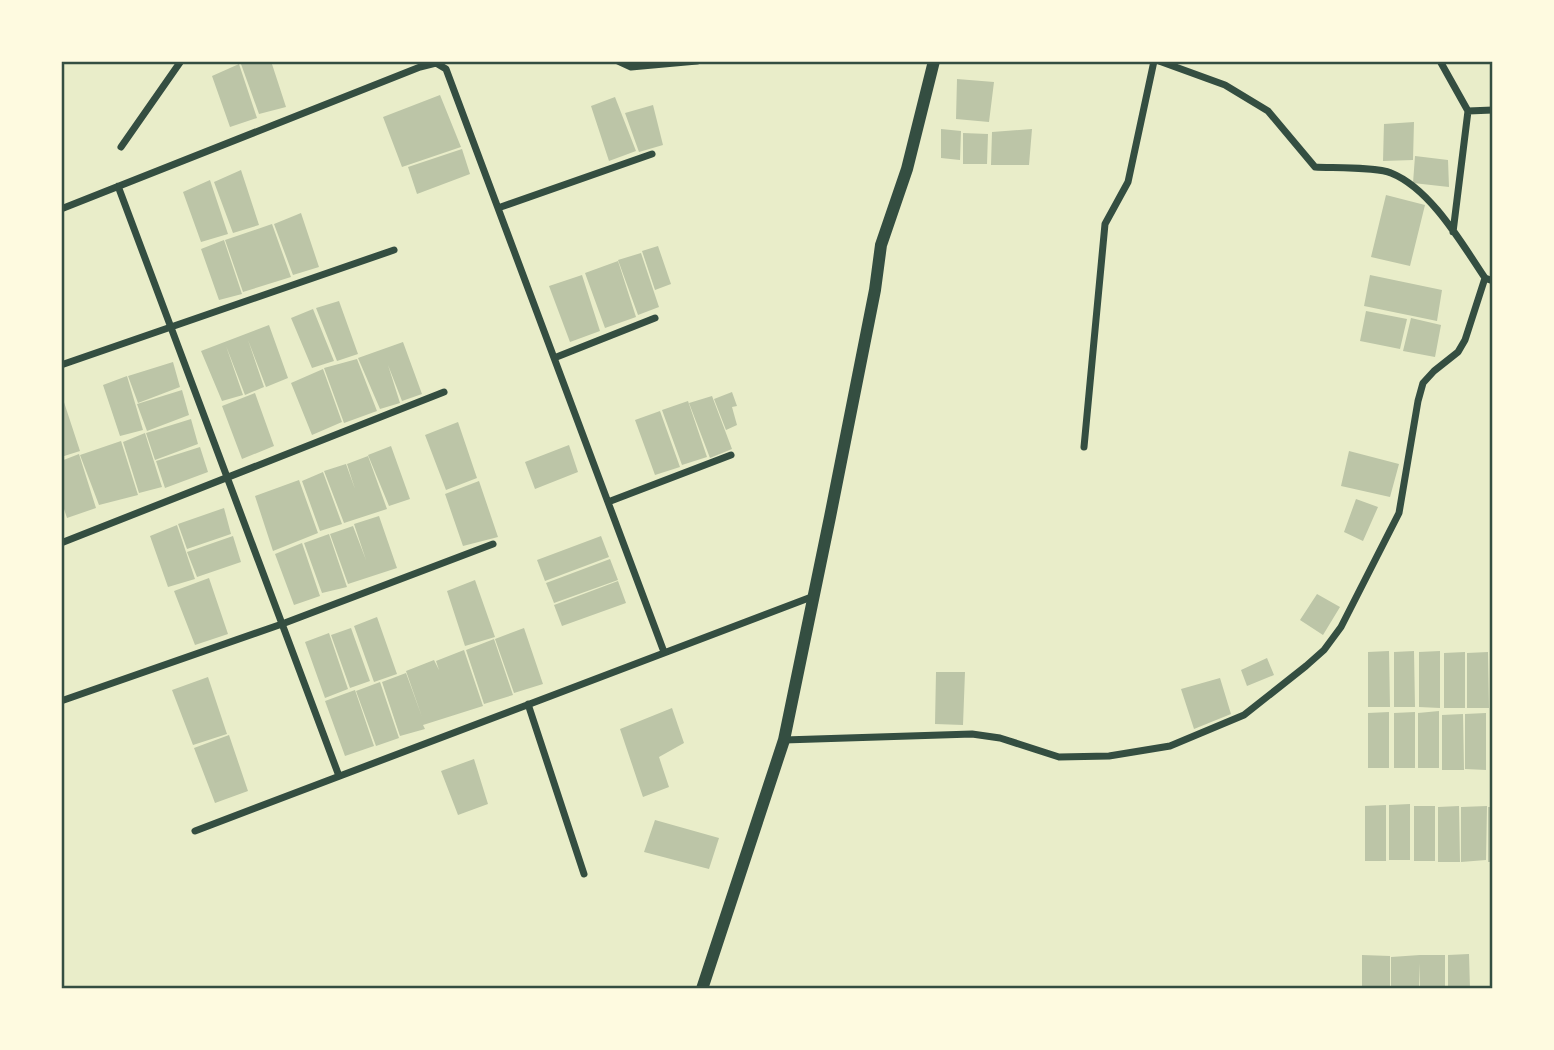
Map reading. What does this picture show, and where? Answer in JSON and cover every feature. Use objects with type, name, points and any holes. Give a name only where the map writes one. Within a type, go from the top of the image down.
[{"type":"street","points":[[121,147],[181,61]]},
{"type":"street","points":[[618,61],[631,67],[641,67],[697,61]]},
{"type":"street","points":[[702,989],[784,740],[875,290],[881,245],[906,169],[934,61]]},
{"type":"street","points":[[784,740],[972,733],[1000,738],[1059,757],[1109,756],[1170,746],[1244,715],[1324,650],[1341,627],[1399,513],[1423,383],[1462,346],[1489,280],[1427,198],[1414,186],[1390,172],[1315,167],[1268,111],[1225,85],[1156,61],[1128,182],[1105,224],[1084,447]]},
{"type":"street","points":[[1440,61],[1468,111],[1452,232]]},
{"type":"street","points":[[61,209],[420,67],[436,63],[446,69],[664,653]]},
{"type":"street","points":[[1468,111],[1493,110]]},
{"type":"street","points":[[498,208],[652,154]]},
{"type":"street","points":[[118,186],[339,776]]},
{"type":"street","points":[[61,365],[394,250]]},
{"type":"street","points":[[554,358],[654,318]]},
{"type":"street","points":[[61,543],[444,392]]},
{"type":"street","points":[[608,502],[731,455]]},
{"type":"street","points":[[61,701],[282,624],[493,544]]},
{"type":"street","points":[[195,831],[814,596]]},
{"type":"street","points":[[528,704],[584,874]]},
{"type":"building","points":[[248,61],[271,61],[286,107],[259,114],[241,64]]},
{"type":"building","points":[[239,64],[257,118],[230,127],[212,76]]},
{"type":"building","points":[[957,79],[994,82],[989,122],[956,119]]},
{"type":"building","points":[[440,95],[461,147],[402,167],[383,117]]},
{"type":"building","points":[[615,97],[636,151],[609,161],[591,106]]},
{"type":"building","points":[[653,105],[663,145],[639,152],[625,113]]},
{"type":"building","points":[[1414,122],[1413,160],[1383,161],[1384,124]]},
{"type":"building","points":[[941,129],[961,131],[960,160],[941,158]]},
{"type":"building","points":[[1032,129],[1029,165],[991,165],[992,132]]},
{"type":"building","points":[[963,133],[988,134],[987,164],[963,164]]},
{"type":"building","points":[[462,149],[470,174],[417,194],[408,167]]},
{"type":"building","points":[[1415,156],[1448,160],[1449,187],[1413,183]]},
{"type":"building","points":[[241,170],[259,225],[233,233],[214,182]]},
{"type":"building","points":[[210,180],[228,234],[201,242],[183,192]]},
{"type":"building","points":[[1386,195],[1425,205],[1410,266],[1371,257]]},
{"type":"building","points":[[301,213],[319,267],[293,275],[274,224]]},
{"type":"building","points":[[272,224],[291,277],[243,292],[225,240]]},
{"type":"building","points":[[224,240],[242,294],[219,300],[201,249]]},
{"type":"building","points":[[658,246],[671,284],[655,290],[642,251]]},
{"type":"building","points":[[641,253],[659,307],[638,315],[618,260]]},
{"type":"building","points":[[618,261],[636,317],[605,328],[585,273]]},
{"type":"building","points":[[582,275],[600,331],[570,342],[549,286]]},
{"type":"building","points":[[1370,275],[1442,290],[1437,321],[1364,306]]},
{"type":"building","points":[[339,301],[358,354],[337,361],[316,308]]},
{"type":"building","points":[[313,309],[334,361],[312,368],[291,318]]},
{"type":"building","points":[[1366,311],[1407,319],[1400,349],[1360,341]]},
{"type":"building","points":[[1411,318],[1441,325],[1435,357],[1403,351]]},
{"type":"building","points":[[269,325],[288,378],[266,387],[248,340],[264,387],[245,395],[226,346],[243,395],[222,401],[201,351]]},
{"type":"building","points":[[403,342],[422,394],[402,401],[388,365],[400,403],[380,409],[358,358]]},
{"type":"building","points":[[357,359],[377,411],[344,423],[324,368]]},
{"type":"building","points":[[173,362],[180,387],[138,403],[128,376]]},
{"type":"building","points":[[323,369],[342,422],[312,435],[291,383]]},
{"type":"building","points":[[127,376],[143,430],[120,436],[103,385]]},
{"type":"building","points":[[182,390],[189,415],[147,431],[137,404]]},
{"type":"building","points":[[732,392],[737,406],[732,407],[737,425],[726,430],[714,399]]},
{"type":"building","points":[[61,393],[80,451],[61,457]]},
{"type":"building","points":[[255,393],[274,446],[242,459],[222,406]]},
{"type":"building","points":[[712,396],[732,449],[710,458],[689,403]]},
{"type":"building","points":[[688,401],[707,457],[682,465],[662,410]]},
{"type":"building","points":[[660,411],[680,467],[655,475],[635,420]]},
{"type":"building","points":[[191,419],[198,444],[155,460],[146,433]]},
{"type":"building","points":[[458,422],[477,478],[446,490],[425,435]]},
{"type":"building","points":[[145,433],[162,487],[139,493],[123,442]]},
{"type":"building","points":[[121,441],[138,495],[99,505],[80,455]]},
{"type":"building","points":[[569,445],[578,472],[535,489],[525,462]]},
{"type":"building","points":[[391,446],[410,499],[389,506],[368,455]]},
{"type":"building","points":[[200,447],[208,472],[165,488],[156,461]]},
{"type":"building","points":[[1349,451],[1399,464],[1390,497],[1341,486]]},
{"type":"building","points":[[79,454],[96,508],[67,518],[61,500],[61,461]]},
{"type":"building","points":[[368,456],[387,509],[344,523],[324,471],[346,464],[355,489],[347,464]]},
{"type":"building","points":[[323,472],[342,524],[320,531],[302,481]]},
{"type":"building","points":[[299,480],[318,533],[273,551],[255,496]]},
{"type":"building","points":[[479,481],[498,537],[463,546],[445,494]]},
{"type":"building","points":[[1356,499],[1378,507],[1363,541],[1344,532]]},
{"type":"building","points":[[224,508],[231,534],[187,549],[178,524]]},
{"type":"building","points":[[379,516],[397,568],[348,584],[330,534],[353,526],[366,560],[354,524]]},
{"type":"building","points":[[177,525],[195,579],[168,587],[150,536]]},
{"type":"building","points":[[329,534],[347,587],[322,593],[304,543]]},
{"type":"building","points":[[233,536],[241,562],[197,577],[187,552]]},
{"type":"building","points":[[601,536],[609,557],[545,581],[537,560]]},
{"type":"building","points":[[302,543],[320,596],[294,605],[275,554]]},
{"type":"building","points":[[610,559],[618,580],[554,603],[546,583]]},
{"type":"building","points":[[209,578],[228,634],[195,645],[174,591]]},
{"type":"building","points":[[475,580],[495,637],[465,646],[447,591]]},
{"type":"building","points":[[618,581],[626,603],[562,626],[554,605]]},
{"type":"building","points":[[1317,594],[1340,607],[1323,635],[1300,620]]},
{"type":"building","points":[[377,617],[397,674],[374,682],[354,626]]},
{"type":"building","points":[[351,628],[370,681],[350,688],[331,635]]},
{"type":"building","points":[[524,628],[543,684],[514,693],[495,639]]},
{"type":"building","points":[[329,633],[348,689],[325,698],[305,642]]},
{"type":"building","points":[[494,639],[513,695],[484,704],[466,650]]},
{"type":"building","points":[[464,650],[483,706],[423,725],[425,729],[400,736],[382,682],[406,673],[422,717],[406,671],[434,660],[439,670],[436,661]]},
{"type":"building","points":[[1389,651],[1390,707],[1368,707],[1368,652]]},
{"type":"building","points":[[1414,651],[1415,707],[1394,707],[1394,652]]},
{"type":"building","points":[[1440,651],[1440,708],[1419,707],[1419,652]]},
{"type":"building","points":[[1465,652],[1465,708],[1444,708],[1444,653]]},
{"type":"building","points":[[1488,652],[1489,708],[1467,708],[1467,653]]},
{"type":"building","points":[[1267,658],[1274,675],[1247,686],[1241,670]]},
{"type":"building","points":[[936,672],[965,672],[963,725],[935,724]]},
{"type":"building","points":[[208,677],[227,734],[193,745],[172,690]]},
{"type":"building","points":[[1220,678],[1231,714],[1194,729],[1181,689]]},
{"type":"building","points":[[380,682],[399,738],[376,746],[356,691]]},
{"type":"building","points":[[355,690],[374,746],[345,756],[325,701]]},
{"type":"building","points":[[672,708],[684,743],[659,757],[669,787],[643,797],[620,729]]},
{"type":"building","points":[[1439,711],[1439,768],[1418,768],[1418,713]]},
{"type":"building","points":[[1389,712],[1389,768],[1368,768],[1368,713]]},
{"type":"building","points":[[1415,712],[1415,768],[1394,768],[1394,713]]},
{"type":"building","points":[[1486,713],[1486,770],[1465,769],[1465,714]]},
{"type":"building","points":[[1463,714],[1464,770],[1442,770],[1442,715]]},
{"type":"building","points":[[229,735],[248,791],[215,803],[194,748]]},
{"type":"building","points":[[474,759],[488,804],[458,815],[441,771]]},
{"type":"building","points":[[1410,804],[1410,860],[1389,860],[1389,805]]},
{"type":"building","points":[[1386,805],[1386,861],[1365,861],[1365,806]]},
{"type":"building","points":[[1414,806],[1435,806],[1435,861],[1414,861]]},
{"type":"building","points":[[1459,806],[1460,862],[1438,862],[1438,807]]},
{"type":"building","points":[[1487,806],[1486,860],[1461,862],[1461,807]]},
{"type":"building","points":[[1488,807],[1493,807],[1493,862],[1488,862]]},
{"type":"building","points":[[655,820],[719,838],[709,869],[644,852]]},
{"type":"building","points":[[1469,954],[1470,989],[1448,989],[1448,955]]},
{"type":"building","points":[[1362,955],[1390,956],[1390,989],[1362,989]]},
{"type":"building","points":[[1445,955],[1445,989],[1420,989],[1419,963],[1419,989],[1391,989],[1391,957]]}]
